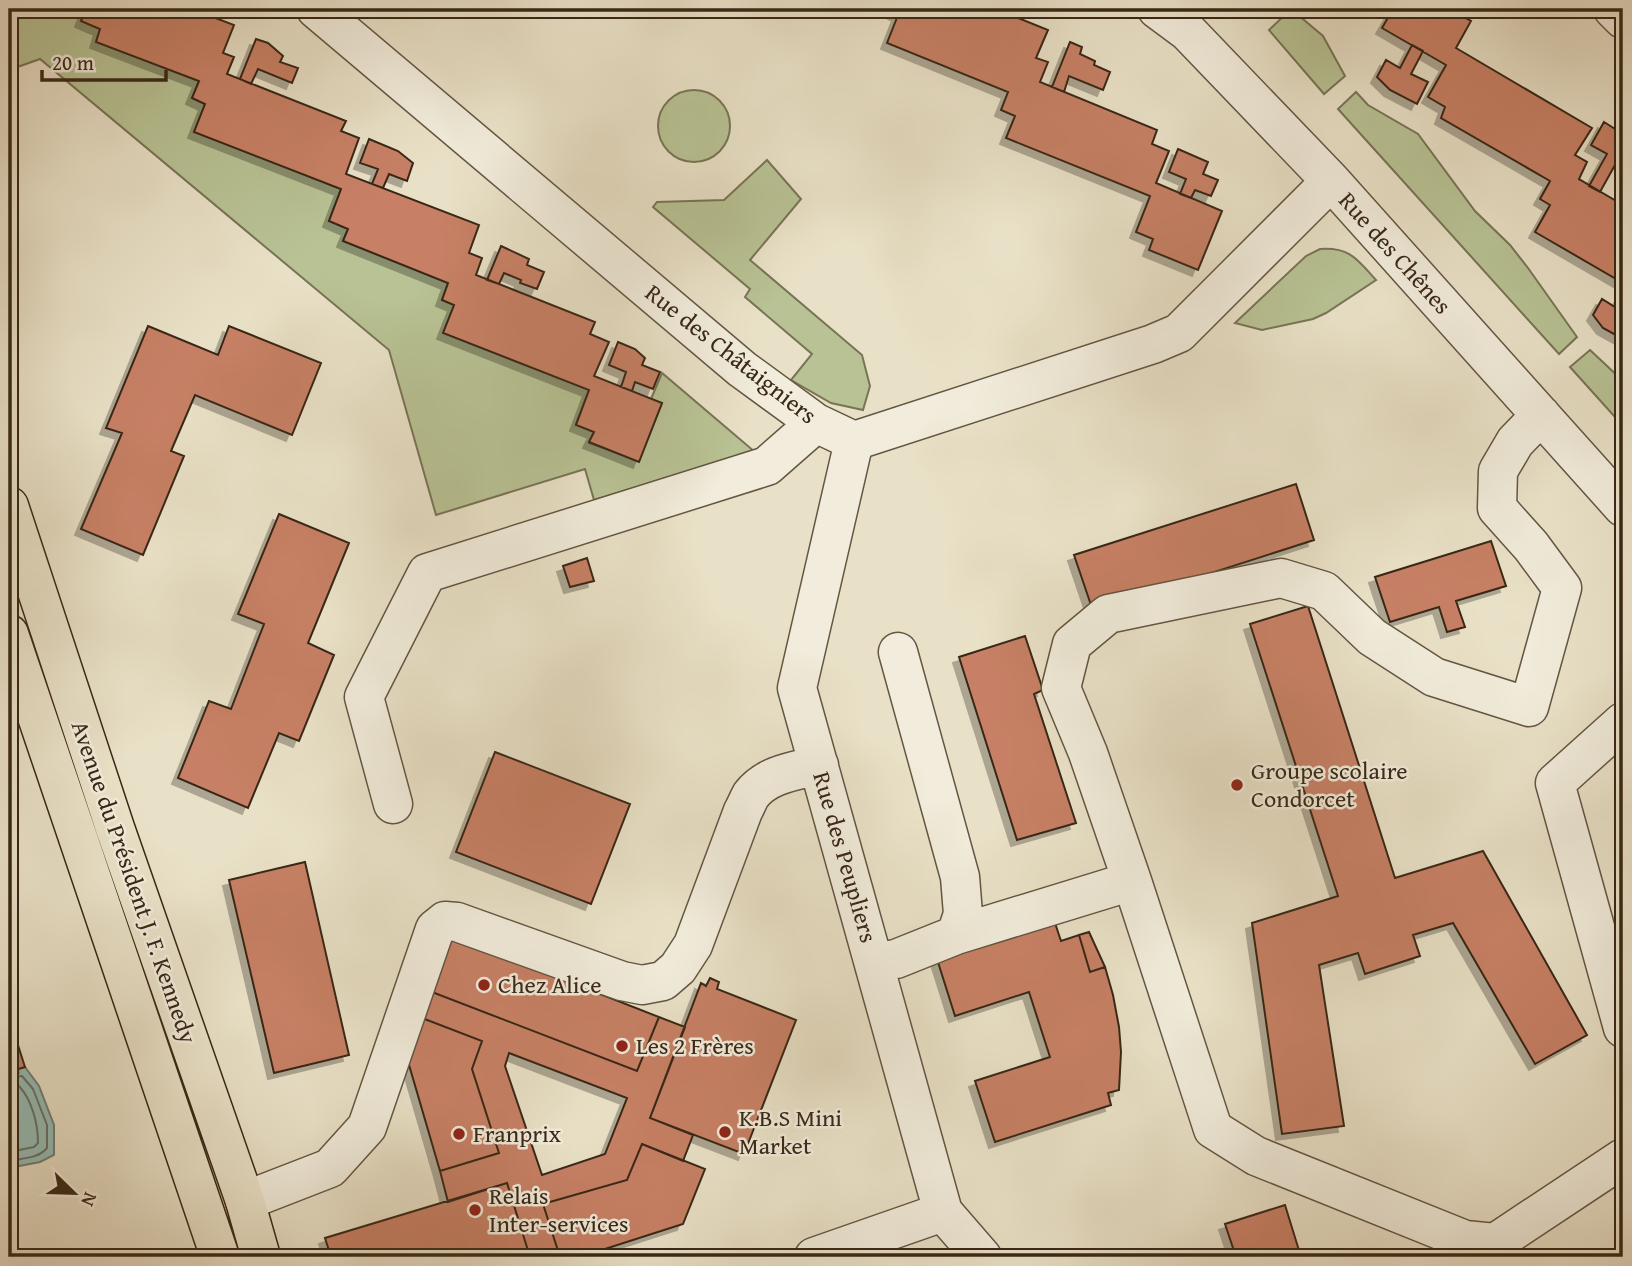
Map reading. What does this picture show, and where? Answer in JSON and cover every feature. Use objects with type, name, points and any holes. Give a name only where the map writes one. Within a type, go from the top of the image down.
[{"type":"main road","name":"Avenue du Président J. F. Kennedy","points":[[9,506],[115,828],[245,1201],[261,1257]]},
{"type":"main road","name":"Avenue du Président J. F. Kennedy","points":[[9,634],[220,1257]]},
{"type":"street","name":"Rue des Châtaigniers","points":[[316,9],[742,369],[816,424],[854,441]]},
{"type":"street","name":"Rue des Chênes","points":[[1157,9],[1198,20],[1331,181],[1623,507]]},
{"type":"street","points":[[1613,9],[1623,19]]},
{"type":"street","points":[[854,441],[1153,344],[1179,333],[1331,181]]},
{"type":"street","points":[[1541,415],[1515,442],[1498,471],[1497,508],[1531,546],[1562,588],[1530,707],[1434,677],[1372,636],[1324,591],[1281,578],[1108,614],[1072,644],[1061,688],[1088,753],[1213,1129],[1256,1156],[1465,1240],[1495,1243],[1623,1158]]},
{"type":"street","points":[[393,804],[364,697],[427,573],[767,466],[816,424]]},
{"type":"street","name":"Rue des Peupliers","points":[[854,441],[797,688],[943,1212],[982,1257]]},
{"type":"street","points":[[898,652],[960,877],[962,914],[956,934]]},
{"type":"street","points":[[1623,722],[1555,783],[1623,1028]]},
{"type":"street","points":[[245,1201],[330,1168],[367,1127],[435,929],[444,921],[457,922],[622,981],[642,985],[663,981],[678,968],[693,945],[750,796],[766,781],[785,773],[819,765]]},
{"type":"street","points":[[874,962],[896,959],[956,934],[1132,881]]},
{"type":"street","points":[[814,1257],[943,1212]]},
{"type":"green space","points":[[9,9],[86,9],[81,21],[100,29],[96,42],[199,81],[192,98],[205,104],[194,132],[341,189],[329,221],[348,229],[343,241],[448,283],[442,300],[589,390],[576,424],[594,432],[589,443],[639,461],[662,403],[651,399],[662,373],[755,452],[594,500],[585,469],[436,515],[389,350],[40,59],[9,70]]},
{"type":"green space","points":[[1291,9],[1323,36],[1345,76],[1324,94],[1269,30]]},
{"type":"green space","points":[[701,90],[720,100],[728,112],[728,140],[720,152],[708,160],[687,162],[668,152],[660,140],[658,119],[668,100],[680,92]]},
{"type":"green space","points":[[1356,92],[1368,105],[1418,134],[1475,211],[1510,245],[1528,268],[1577,337],[1559,354],[1338,109]]},
{"type":"green space","points":[[767,160],[801,199],[750,260],[862,355],[870,386],[863,410],[831,403],[791,380],[812,354],[745,297],[750,289],[653,207],[657,202],[724,200]]},
{"type":"green space","points":[[1320,249],[1346,252],[1358,260],[1376,280],[1313,319],[1262,330],[1235,323],[1306,256]]},
{"type":"green space","points":[[1590,350],[1623,381],[1623,426],[1570,367]]},
{"type":"water","points":[[25,1067],[39,1086],[54,1125],[54,1155],[40,1162],[9,1168],[9,1072]]},
{"type":"building","points":[[86,9],[192,9],[234,25],[223,53],[234,57],[227,74],[346,121],[341,131],[359,138],[346,174],[479,225],[469,253],[482,258],[476,275],[595,322],[590,334],[609,342],[594,376],[662,403],[639,462],[589,442],[594,432],[576,425],[589,390],[443,333],[454,305],[442,300],[448,283],[343,241],[348,229],[329,221],[341,189],[194,132],[205,104],[192,98],[199,81],[96,42],[100,29],[81,21]]},
{"type":"building","points":[[887,9],[996,9],[1048,30],[1036,58],[1048,62],[1040,82],[1157,130],[1152,144],[1169,151],[1156,183],[1222,211],[1198,270],[1149,250],[1153,239],[1136,232],[1150,196],[1006,138],[1015,116],[1001,110],[1008,92],[887,43],[898,15]]},
{"type":"building","points":[[1393,9],[1454,9],[1453,11],[1471,21],[1456,48],[1592,128],[1575,155],[1587,162],[1579,179],[1623,205],[1623,283],[1535,232],[1550,205],[1540,199],[1550,181],[1441,118],[1445,107],[1428,97],[1446,65],[1382,28]]},
{"type":"building","points":[[256,39],[268,43],[283,56],[280,62],[298,68],[292,83],[258,69],[251,84],[240,79]]},
{"type":"building","points":[[1070,42],[1082,47],[1080,54],[1095,61],[1094,65],[1110,72],[1103,90],[1069,76],[1064,92],[1052,87]]},
{"type":"building","points":[[1412,45],[1423,51],[1411,74],[1428,82],[1417,104],[1390,90],[1377,77],[1386,60],[1400,68]]},
{"type":"building","points":[[1604,122],[1623,134],[1623,158],[1620,156],[1600,192],[1589,186],[1607,154],[1591,145]]},
{"type":"building","points":[[369,139],[398,151],[413,163],[407,181],[389,174],[383,188],[372,184],[378,169],[360,163]]},
{"type":"building","points":[[1178,149],[1208,162],[1203,174],[1218,180],[1211,196],[1195,190],[1191,198],[1180,194],[1186,179],[1169,172]]},
{"type":"building","points":[[501,246],[529,259],[527,265],[544,272],[537,289],[504,273],[499,284],[487,280]]},
{"type":"building","points":[[1623,292],[1623,339],[1603,328],[1593,315],[1602,299],[1615,307]]},
{"type":"building","points":[[148,326],[218,355],[229,326],[321,363],[292,435],[195,395],[171,451],[184,456],[143,555],[81,529],[122,433],[106,428]]},
{"type":"building","points":[[618,342],[635,349],[645,358],[642,365],[660,372],[653,389],[635,382],[632,391],[621,387],[626,372],[609,365]]},
{"type":"building","points":[[1296,484],[1314,540],[1093,611],[1074,555]]},
{"type":"building","points":[[279,514],[349,543],[308,643],[334,655],[299,741],[279,733],[248,808],[178,778],[209,701],[231,709],[264,624],[238,614]]},
{"type":"building","points":[[1491,541],[1506,586],[1456,601],[1465,627],[1447,632],[1439,607],[1390,622],[1375,577]]},
{"type":"building","points":[[587,558],[594,581],[570,587],[563,566]]},
{"type":"building","points":[[1308,606],[1395,878],[1483,851],[1587,1035],[1535,1064],[1453,923],[1413,935],[1420,956],[1365,974],[1358,953],[1319,965],[1344,1126],[1282,1134],[1252,923],[1338,896],[1250,624]]},
{"type":"building","points":[[1025,636],[1043,690],[1034,694],[1076,823],[1017,840],[959,657]]},
{"type":"building","points":[[495,752],[630,804],[591,904],[456,852]]},
{"type":"building","points":[[305,862],[349,1055],[274,1073],[229,880]]},
{"type":"building","points":[[1055,923],[1061,941],[1079,935],[1090,972],[1105,967],[1119,1027],[1119,1090],[1108,1093],[1111,1105],[995,1142],[975,1081],[1050,1057],[1029,992],[955,1016],[937,959]]},
{"type":"building","points":[[1089,932],[1105,967],[1090,972],[1079,935]]},
{"type":"building","points":[[452,936],[659,1017],[637,1071],[432,992]]},
{"type":"building","points":[[710,978],[719,982],[717,989],[796,1020],[744,1154],[650,1118],[701,983],[706,986]]},
{"type":"building","points":[[432,992],[637,1071],[659,1017],[685,1027],[650,1118],[693,1135],[683,1161],[642,1144],[627,1180],[543,1204],[560,1257],[530,1257],[507,1183],[448,1202],[440,1171],[499,1153],[472,1069],[482,1041],[422,1018]],"holes":[[[509,1053],[627,1098],[605,1154],[542,1175],[505,1066]]]},
{"type":"building","points":[[9,1017],[25,1067],[9,1072]]},
{"type":"building","points":[[422,1018],[482,1041],[472,1069],[499,1153],[440,1171],[407,1058]]},
{"type":"building","points":[[642,1144],[705,1169],[683,1224],[580,1257],[560,1257],[543,1204],[627,1180]]},
{"type":"building","points":[[507,1183],[530,1257],[331,1257],[325,1238]]},
{"type":"building","points":[[1285,1205],[1301,1257],[1236,1257],[1225,1224]]},
{"type":"place","name":"Groupe scolaire Condorcet","points":[[1237,785]]},
{"type":"place","name":"Chez Alice","points":[[484,985]]},
{"type":"place","name":"Les 2 Frères","points":[[622,1046]]},
{"type":"place","name":"K.B.S Mini Market","points":[[725,1132]]},
{"type":"place","name":"Franprix","points":[[459,1134]]},
{"type":"place","name":"Relais Inter-services","points":[[475,1210]]}]
